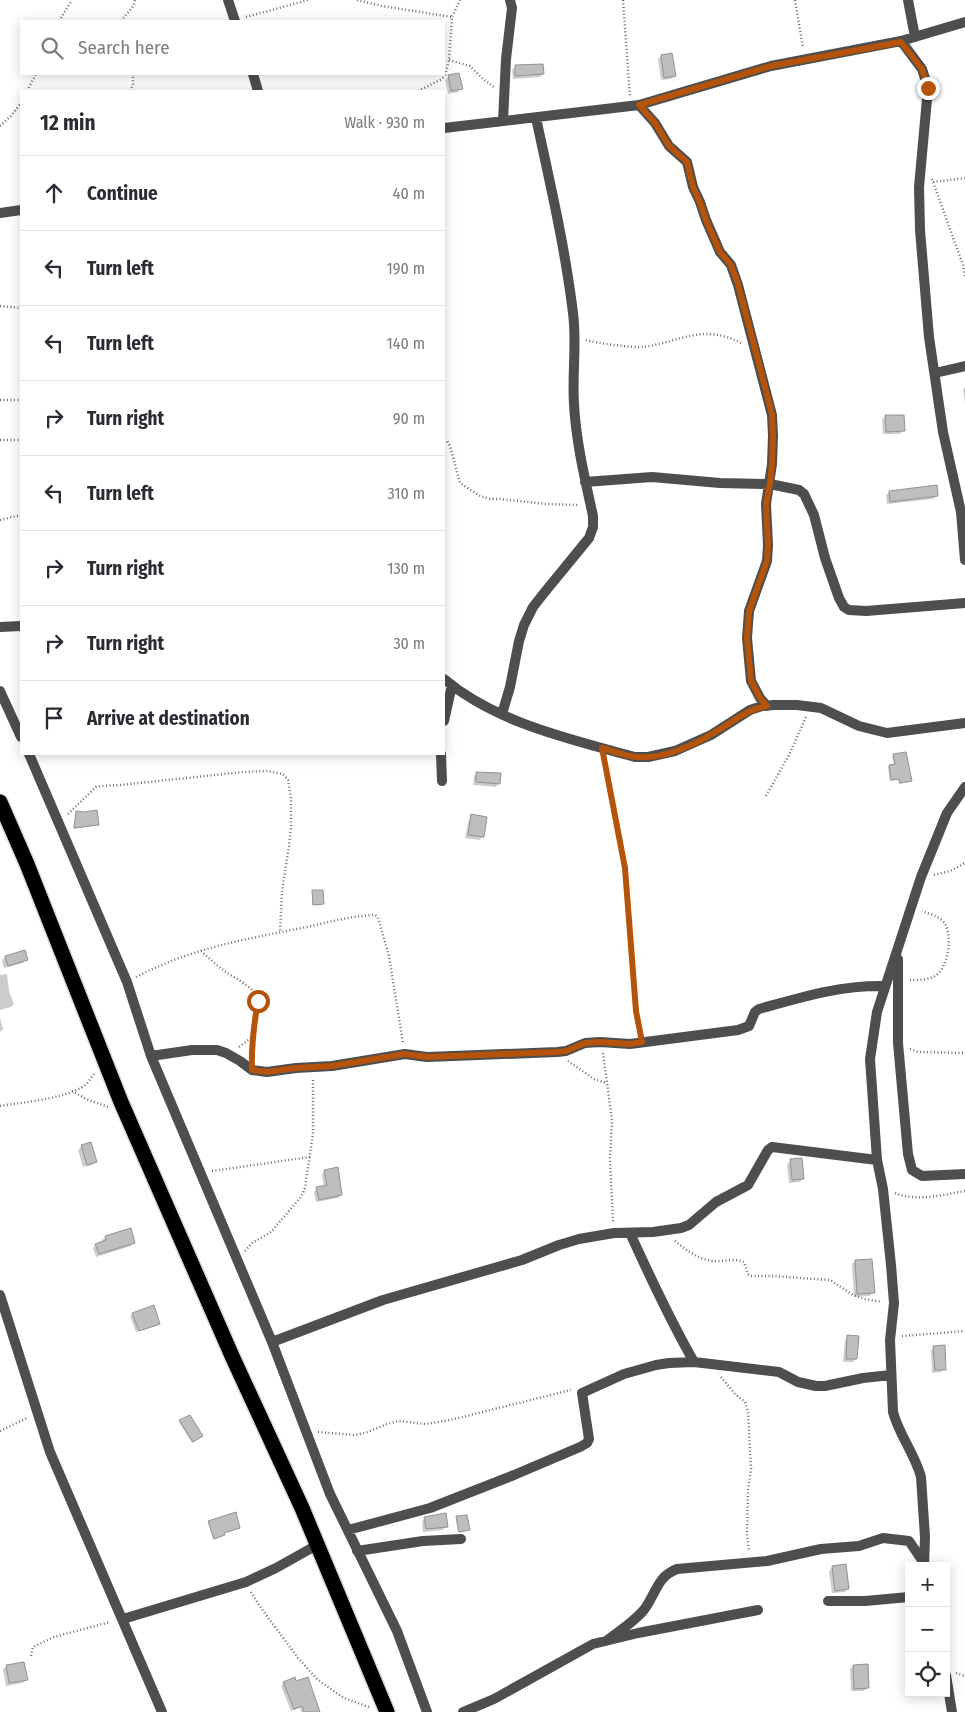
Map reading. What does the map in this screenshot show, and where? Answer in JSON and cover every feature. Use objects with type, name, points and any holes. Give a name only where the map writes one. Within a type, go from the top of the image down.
[{"type":"highway","points":[[0,802],[27,864],[121,1102],[317,1545],[382,1711]]},
{"type":"street","points":[[228,0],[235,20]]},
{"type":"street","points":[[503,121],[512,8],[510,0]]},
{"type":"street","points":[[908,0],[915,37]]},
{"type":"street","points":[[445,128],[635,105],[771,66],[901,42],[965,22]]},
{"type":"street","points":[[901,42],[922,69],[928,88],[919,187],[920,230],[934,373],[943,432],[961,512],[965,560]]},
{"type":"street","points":[[252,75],[258,90]]},
{"type":"street","points":[[635,105],[655,123],[669,146],[687,162],[693,187],[720,252],[731,265],[757,352],[772,414],[773,436],[770,484],[766,504],[767,561],[749,611],[747,638],[751,681],[760,698],[767,706]]},
{"type":"street","points":[[502,714],[524,624],[533,607],[588,538],[593,528],[577,442],[574,406],[575,335],[565,258],[536,118]]},
{"type":"street","points":[[0,213],[20,210]]},
{"type":"street","points":[[934,373],[965,366]]},
{"type":"street","points":[[585,482],[652,477],[720,483],[770,484],[799,490],[804,494],[814,515],[825,558],[844,607],[849,610],[866,611],[965,603]]},
{"type":"street","points":[[0,628],[20,626]]},
{"type":"street","points":[[445,711],[448,682],[502,714],[527,725],[635,757],[648,757],[675,751],[711,735],[750,710],[767,706],[811,706],[821,708],[859,726],[887,733],[965,723]]},
{"type":"street","points":[[0,691],[20,735]]},
{"type":"street","points":[[29,755],[127,982],[151,1056],[272,1342],[330,1494],[397,1631],[427,1712]]},
{"type":"street","points":[[441,755],[442,781]]},
{"type":"street","points":[[924,1562],[925,1536],[921,1477],[895,1418],[890,1340],[894,1303],[884,1189],[877,1160],[870,1059],[877,1012],[921,877],[947,813],[965,787]]},
{"type":"street","points":[[898,948],[898,1043],[908,1154],[912,1170],[922,1176],[965,1174]]},
{"type":"street","points":[[151,1056],[192,1050],[217,1050],[240,1061],[252,1070],[267,1072],[346,1064],[405,1054],[427,1057],[557,1052],[566,1051],[585,1043],[630,1044],[738,1030],[749,1026],[755,1012],[759,1009],[825,991],[856,986],[885,986]]},
{"type":"street","points":[[272,1342],[383,1300],[522,1260],[559,1245],[580,1239],[614,1233],[664,1232],[682,1228],[689,1225],[716,1202],[744,1188],[750,1182],[768,1150],[772,1147],[877,1160]]},
{"type":"street","points":[[630,1232],[675,1330],[694,1362]]},
{"type":"street","points":[[0,1295],[50,1452],[162,1712]]},
{"type":"street","points":[[348,1530],[430,1508],[514,1476],[580,1447],[587,1443],[589,1439],[582,1394],[624,1374],[641,1369],[669,1363],[694,1362],[779,1372],[798,1382],[816,1386],[891,1374]]},
{"type":"street","points":[[606,1641],[643,1611],[651,1600],[660,1580],[677,1569],[767,1561],[821,1549],[859,1546],[889,1537],[909,1541],[922,1562]]},
{"type":"street","points":[[357,1551],[461,1539]]},
{"type":"street","points":[[122,1619],[246,1582],[317,1545]]},
{"type":"street","points":[[828,1601],[871,1601],[905,1597]]},
{"type":"street","points":[[463,1712],[494,1699],[587,1647],[606,1641],[758,1610]]},
{"type":"street","points":[[950,1697],[952,1712]]},
{"type":"path","points":[[60,20],[72,0]]},
{"type":"path","points":[[121,20],[134,5],[135,0]]},
{"type":"path","points":[[235,20],[308,0]]},
{"type":"path","points":[[357,0],[382,6],[452,17]]},
{"type":"path","points":[[420,90],[445,76],[449,60],[452,17],[460,0]]},
{"type":"path","points":[[623,0],[635,105]]},
{"type":"path","points":[[795,0],[805,60]]},
{"type":"path","points":[[449,60],[470,66],[484,80],[504,94]]},
{"type":"path","points":[[28,90],[35,75]]},
{"type":"path","points":[[130,90],[134,75]]},
{"type":"path","points":[[0,126],[20,104]]},
{"type":"path","points":[[930,174],[963,264],[965,276]]},
{"type":"path","points":[[933,182],[965,178]]},
{"type":"path","points":[[0,306],[20,308]]},
{"type":"path","points":[[575,335],[596,343],[639,347],[688,335],[710,334],[730,338],[757,352]]},
{"type":"path","points":[[0,400],[20,400]]},
{"type":"path","points":[[0,440],[20,440]]},
{"type":"path","points":[[445,441],[450,446],[462,485],[480,496],[490,499],[546,504],[590,505]]},
{"type":"path","points":[[0,520],[20,515]]},
{"type":"path","points":[[766,796],[790,753],[811,706]]},
{"type":"path","points":[[602,748],[625,868],[636,1011],[642,1042]]},
{"type":"path","points":[[60,823],[91,791],[102,786],[243,772],[267,771],[283,774],[288,780],[291,798],[291,827],[290,846],[282,892],[280,932]]},
{"type":"path","points":[[921,877],[947,872],[965,863]]},
{"type":"path","points":[[898,982],[933,977],[943,968],[947,955],[948,931],[945,923],[933,915],[911,907]]},
{"type":"path","points":[[127,982],[157,966],[224,943],[337,920],[371,915],[376,916],[389,956],[405,1054]]},
{"type":"path","points":[[201,951],[257,996],[258,1001],[251,1043],[252,1070]]},
{"type":"path","points":[[600,1042],[605,1061],[606,1083],[612,1120],[610,1158],[614,1233]]},
{"type":"path","points":[[898,1043],[918,1052],[965,1053]]},
{"type":"path","points":[[557,1052],[573,1066],[594,1079],[606,1083]]},
{"type":"path","points":[[0,1106],[71,1091],[86,1085],[104,1061]]},
{"type":"path","points":[[238,1262],[249,1246],[271,1232],[302,1197],[313,1134],[312,1101],[315,1067]]},
{"type":"path","points":[[71,1091],[86,1100],[116,1108],[121,1102]]},
{"type":"path","points":[[201,1172],[310,1158]]},
{"type":"path","points":[[884,1189],[900,1195],[916,1197],[965,1191]]},
{"type":"path","points":[[664,1232],[694,1255],[712,1260],[739,1260],[744,1262],[748,1274],[751,1276],[830,1280],[853,1295],[865,1299],[894,1303]]},
{"type":"path","points":[[890,1340],[908,1335],[965,1331]]},
{"type":"path","points":[[710,1364],[735,1394],[745,1402],[746,1406],[751,1469],[748,1490],[747,1535],[751,1563]]},
{"type":"path","points":[[306,1432],[354,1435],[399,1421],[425,1424],[436,1423],[487,1412],[562,1392],[590,1389]]},
{"type":"path","points":[[0,1431],[38,1413]]},
{"type":"path","points":[[246,1582],[261,1608],[298,1658],[318,1680],[344,1698],[382,1711]]},
{"type":"path","points":[[31,1656],[33,1647],[49,1639],[122,1619]]},
{"type":"building","points":[[672,53],[676,76],[664,78],[661,55]]},
{"type":"building","points":[[543,64],[544,74],[515,76],[515,65]]},
{"type":"building","points":[[459,73],[463,89],[451,91],[448,75]]},
{"type":"building","points":[[885,415],[904,415],[905,431],[886,432]]},
{"type":"building","points":[[937,485],[938,496],[890,502],[889,491]]},
{"type":"building","points":[[906,752],[912,781],[900,783],[899,779],[891,780],[889,765],[895,764],[893,754]]},
{"type":"building","points":[[476,772],[501,773],[500,784],[476,782]]},
{"type":"building","points":[[97,810],[99,825],[74,828],[76,811]]},
{"type":"building","points":[[471,814],[487,817],[484,837],[468,835]]},
{"type":"building","points":[[312,890],[323,890],[324,904],[313,905]]},
{"type":"building","points":[[25,950],[28,960],[8,966],[5,956]]},
{"type":"building","points":[[91,1142],[97,1162],[87,1165],[81,1145]]},
{"type":"building","points":[[802,1158],[804,1179],[792,1180],[790,1159]]},
{"type":"building","points":[[338,1167],[342,1195],[319,1200],[316,1187],[327,1185],[324,1170]]},
{"type":"building","points":[[131,1228],[135,1243],[99,1254],[95,1244],[106,1240],[105,1236]]},
{"type":"building","points":[[872,1259],[875,1293],[857,1294],[855,1260]]},
{"type":"building","points":[[154,1305],[160,1324],[139,1331],[132,1313]]},
{"type":"building","points":[[847,1335],[859,1336],[857,1359],[846,1359]]},
{"type":"building","points":[[945,1345],[946,1370],[935,1370],[933,1346]]},
{"type":"building","points":[[190,1415],[203,1436],[193,1442],[179,1420]]},
{"type":"building","points":[[236,1512],[240,1528],[224,1533],[225,1535],[214,1539],[208,1521]]},
{"type":"building","points":[[446,1513],[448,1527],[426,1529],[424,1517]]},
{"type":"building","points":[[467,1515],[470,1530],[459,1532],[456,1516]]},
{"type":"building","points":[[846,1564],[849,1589],[835,1591],[832,1566]]},
{"type":"building","points":[[24,1662],[28,1680],[9,1683],[6,1665]]},
{"type":"building","points":[[868,1664],[869,1688],[854,1689],[853,1665]]},
{"type":"building","points":[[295,1677],[296,1681],[308,1677],[320,1712],[304,1712],[302,1706],[294,1709],[283,1682]]},
{"type":"route","points":[[258,1001],[251,1043],[251,1060],[252,1070],[259,1072],[332,1066],[405,1054],[427,1057],[557,1052],[566,1051],[585,1043],[630,1044],[642,1042],[636,1011],[625,868],[602,748],[635,757],[648,757],[675,751],[711,735],[750,710],[767,706],[754,689],[751,681],[747,638],[749,611],[767,561],[766,504],[770,484],[773,436],[772,414],[757,352],[731,265],[720,252],[706,220],[693,187],[687,162],[669,146],[655,123],[639,105],[771,66],[901,42],[922,69],[928,88]]}]
